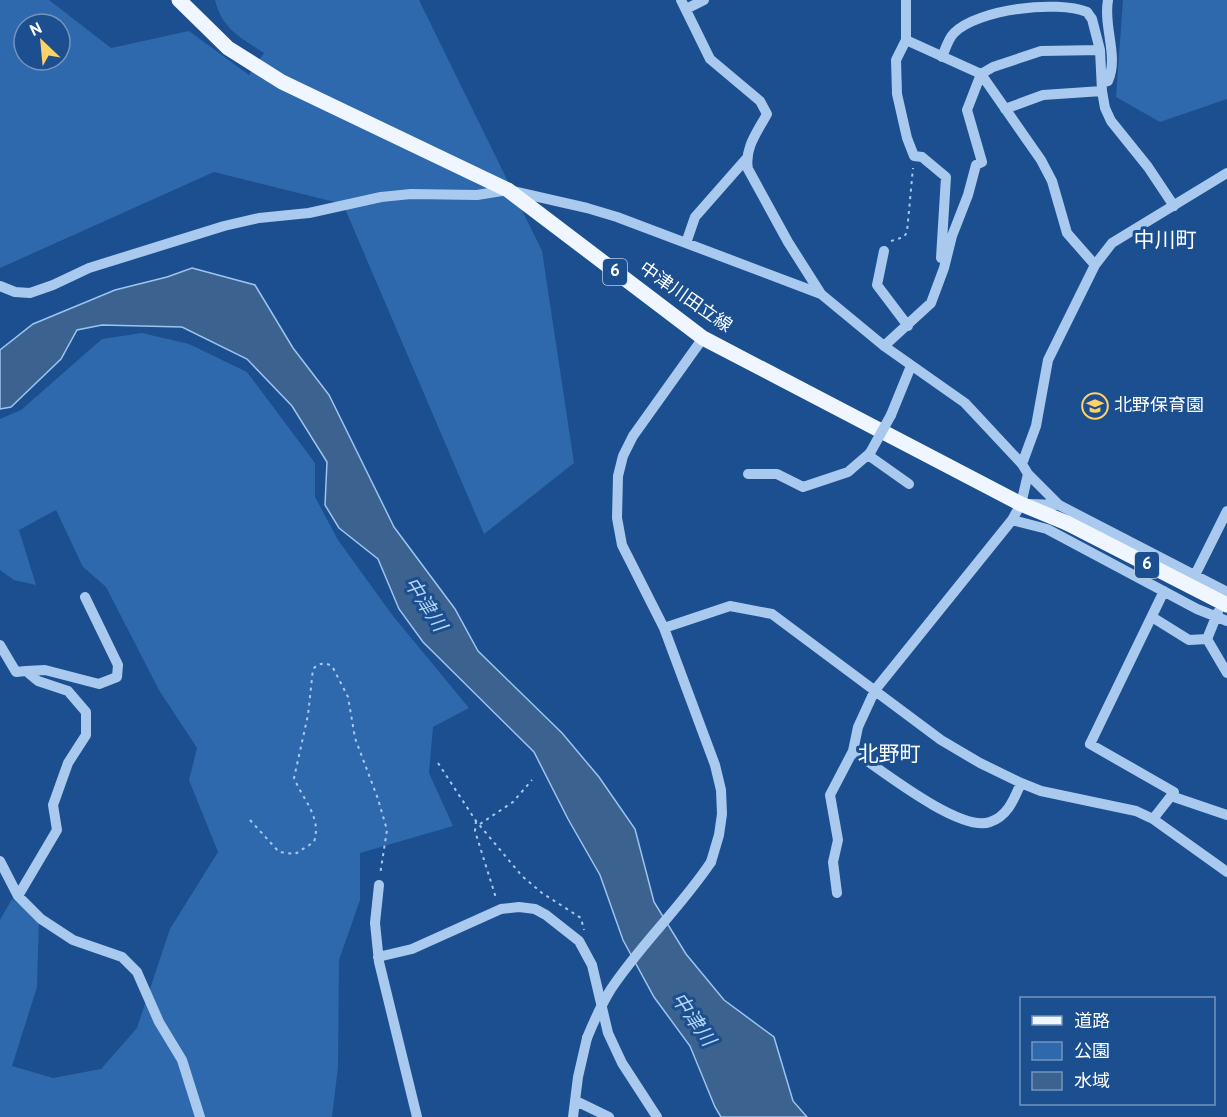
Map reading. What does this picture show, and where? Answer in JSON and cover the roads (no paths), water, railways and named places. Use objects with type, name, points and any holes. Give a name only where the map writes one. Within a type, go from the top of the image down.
[{"type":"main road","name":"中津川田立線","points":[[179,0],[228,48],[282,82],[508,190],[703,338],[1021,504],[1067,524],[1227,605]]},
{"type":"street","points":[[704,0],[684,4],[710,59],[760,100],[767,114],[748,150],[746,159],[748,168],[788,242],[821,294],[884,346],[965,403],[1059,505],[1227,594],[1214,617],[1207,639],[1227,673]]},
{"type":"street","points":[[906,0],[906,40],[896,60],[897,93],[907,138],[914,156],[922,157],[946,177],[941,258],[944,268]]},
{"type":"street","points":[[1005,109],[1043,94],[1102,87],[1108,81],[1113,70],[1108,34],[1108,0]]},
{"type":"street","points":[[942,57],[952,34],[963,26],[1006,10],[1060,7],[1087,12],[1092,20],[1100,50],[1102,87],[1111,121],[1174,206]]},
{"type":"street","points":[[906,40],[981,75],[1041,160],[1052,181],[1067,233],[1095,265]]},
{"type":"street","points":[[884,346],[931,303],[976,165],[982,162],[967,110],[981,75],[993,67],[1041,51],[1100,50]]},
{"type":"street","points":[[686,243],[695,217],[746,159]]},
{"type":"street","points":[[837,893],[833,862],[838,840],[830,795],[854,751],[858,727],[875,690],[1012,520],[1021,504],[1025,469],[1036,426],[1048,360],[1095,265],[1112,243],[1227,173]]},
{"type":"street","points":[[0,286],[15,292],[30,293],[110,261],[224,226],[259,218],[309,213],[381,197],[411,194],[477,195],[508,190],[587,208],[821,294]]},
{"type":"street","points":[[884,251],[877,285],[908,326]]},
{"type":"street","points":[[573,1117],[578,1077],[587,1038],[597,1014],[611,989],[693,889],[711,862],[719,835],[722,814],[721,790],[715,765],[664,628],[622,545],[617,518],[618,476],[623,456],[633,436],[703,338]]},
{"type":"street","points":[[748,474],[777,474],[803,487],[848,472],[869,454],[891,415],[911,366]]},
{"type":"street","points":[[869,454],[909,484]]},
{"type":"street","points":[[1021,504],[1059,505]]},
{"type":"street","points":[[1194,577],[1227,512]]},
{"type":"street","points":[[1012,520],[1047,530],[1214,617],[1227,621]]},
{"type":"street","points":[[1153,819],[1174,792],[1090,744],[1164,591]]},
{"type":"street","points":[[0,645],[16,672],[45,670],[99,684],[117,677],[118,665],[85,597]]},
{"type":"street","points":[[664,628],[730,606],[771,614],[941,740],[980,763],[1041,791],[1136,811],[1153,819],[1227,872]]},
{"type":"street","points":[[1152,617],[1189,640],[1207,639]]},
{"type":"street","points":[[18,896],[57,830],[53,806],[68,763],[86,735],[86,712],[68,692],[38,681],[26,671]]},
{"type":"street","points":[[854,751],[943,812],[971,823],[990,823],[1005,813],[1021,783]]},
{"type":"street","points":[[1171,796],[1227,815]]},
{"type":"street","points":[[0,861],[18,896],[41,919],[73,940],[122,957],[137,972],[159,1022],[182,1060],[200,1117]]},
{"type":"street","points":[[379,885],[375,923],[378,957],[417,1117]]},
{"type":"street","points":[[378,957],[412,949],[498,910],[519,907],[535,909],[561,925],[577,939],[592,965],[608,1033],[622,1063],[657,1117]]},
{"type":"street","points":[[576,1101],[609,1117]]},
{"type":"water","name":"中津川","points":[[192,268],[255,285],[293,348],[329,395],[394,527],[455,609],[478,651],[562,733],[599,777],[635,829],[654,902],[686,954],[724,1000],[774,1037],[793,1101],[807,1117],[721,1117],[690,1046],[654,997],[623,940],[600,875],[534,752],[423,642],[399,609],[378,559],[339,528],[325,505],[327,462],[292,406],[247,359],[182,327],[102,325],[77,330],[61,359],[11,407],[0,409],[0,350],[33,324],[115,290]]},
{"type":"place","name":"北野保育園","points":[[1095,406]]},
{"type":"district","name":"中川町","points":[[1165,241]]},
{"type":"district","name":"北野町","points":[[889,755]]}]
